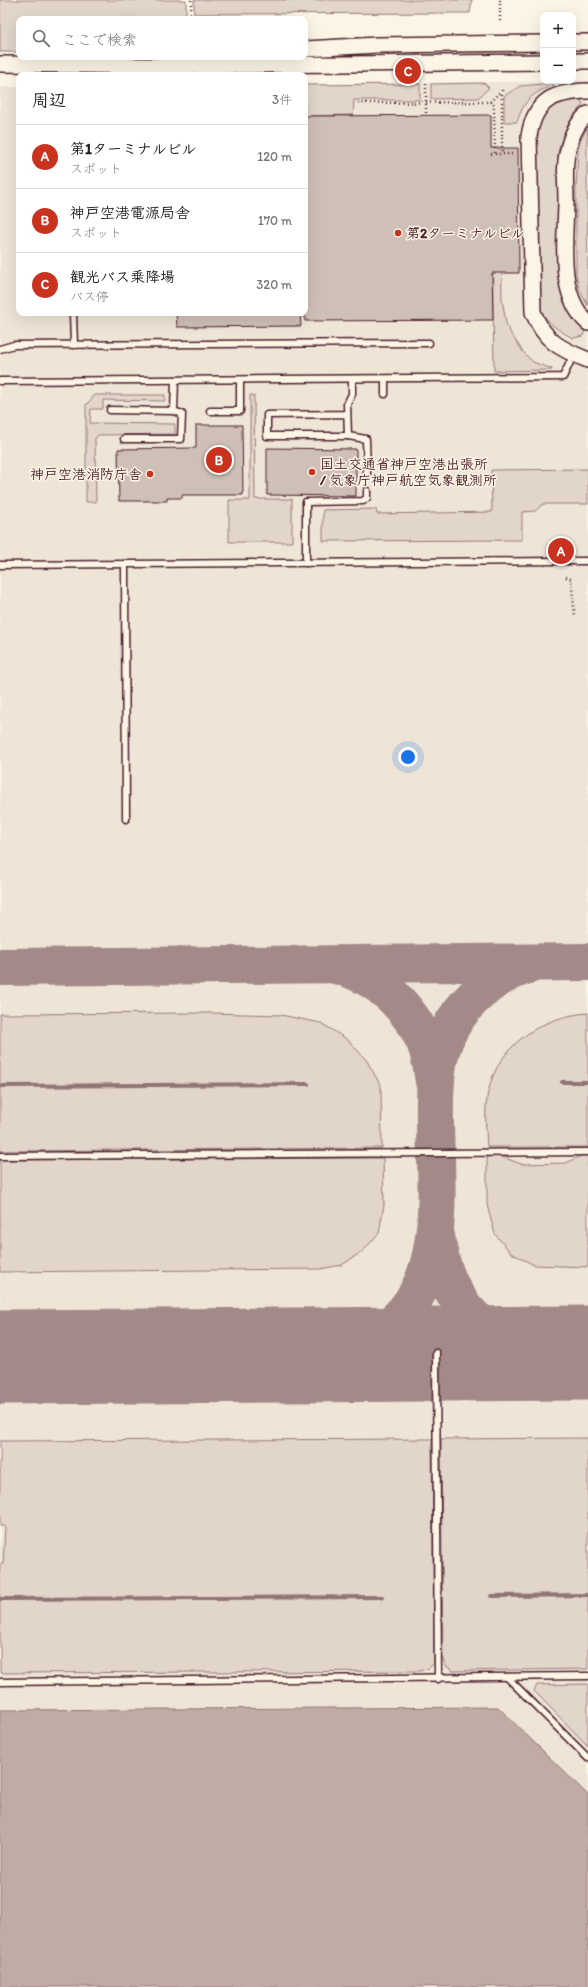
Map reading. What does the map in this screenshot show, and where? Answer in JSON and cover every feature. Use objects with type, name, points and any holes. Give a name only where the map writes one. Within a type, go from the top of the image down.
[{"type":"street","points":[[576,42],[588,42]]},
{"type":"street","points":[[308,49],[377,45],[540,43]]},
{"type":"street","points":[[45,64],[96,60]]},
{"type":"street","points":[[576,61],[588,61]]},
{"type":"street","points":[[0,64],[152,66],[540,62]]},
{"type":"street","points":[[584,358],[556,346],[544,334],[533,312],[529,136],[532,120],[542,104],[557,96],[575,91],[588,91]]},
{"type":"street","points":[[588,114],[576,129],[566,156],[566,264],[567,277],[575,306],[581,316],[588,322]]},
{"type":"lane","points":[[73,316],[74,345]]},
{"type":"lane","points":[[0,349],[14,345],[429,343]]},
{"type":"lane","points":[[0,381],[563,377],[584,358]]},
{"type":"lane","points":[[385,378],[385,394]]},
{"type":"lane","points":[[348,436],[347,404],[352,394],[352,379]]},
{"type":"lane","points":[[174,411],[175,380]]},
{"type":"lane","points":[[210,411],[240,411],[240,380]]},
{"type":"lane","points":[[110,410],[174,411],[182,414],[182,439],[124,439]]},
{"type":"lane","points":[[347,414],[266,415],[267,436],[348,436],[366,440],[367,474]]},
{"type":"lane","points":[[306,563],[306,502],[363,501],[367,498],[367,491]]},
{"type":"lane","points":[[0,565],[556,561]]},
{"type":"lane","points":[[566,561],[588,561]]},
{"type":"lane","points":[[125,564],[126,819]]},
{"type":"lane","points":[[0,1156],[588,1152]]},
{"type":"lane","points":[[436,1353],[438,1679]]},
{"type":"lane","points":[[0,1682],[438,1679],[588,1676]]},
{"type":"lane","points":[[507,1677],[588,1758]]},
{"type":"path","points":[[191,0],[191,16]]},
{"type":"path","points":[[500,0],[500,23]]},
{"type":"path","points":[[426,84],[426,115]]},
{"type":"path","points":[[358,103],[490,102],[502,90],[502,154]]},
{"type":"path","points":[[490,102],[494,105],[493,154],[513,154]]},
{"type":"path","points":[[566,577],[571,579],[575,616]]},
{"type":"shaded area","points":[[0,0],[186,0],[186,16],[16,16],[16,52],[0,52]]},
{"type":"shaded area","points":[[194,0],[472,0],[470,13],[194,14]]},
{"type":"shaded area","points":[[576,81],[588,81],[588,1795],[498,1707],[0,1710],[0,87],[16,87],[16,316],[308,316],[308,84],[540,82],[540,84],[576,84]]},
{"type":"shaded area","points":[[484,83],[489,88],[478,98],[431,99],[431,84]]},
{"type":"shaded area","points":[[420,84],[420,100],[354,100],[353,115],[308,116],[308,85]]},
{"type":"shaded area","points":[[554,84],[534,94],[530,98],[523,108],[517,122],[504,122],[504,96],[520,86]]},
{"type":"shaded area","points":[[579,96],[583,104],[567,127],[558,154],[559,280],[567,305],[578,323],[585,330],[583,336],[573,338],[553,326],[539,307],[535,132],[538,123],[546,111],[562,101]]},
{"type":"shaded area","points":[[588,127],[588,306],[579,289],[576,274],[576,189],[578,149],[581,139]]},
{"type":"shaded area","points":[[491,163],[500,168],[502,298],[506,323],[511,334],[524,353],[533,362],[552,370],[494,371]]},
{"type":"shaded area","points":[[95,395],[165,395],[165,401],[103,400],[103,409],[91,409],[90,423],[175,424],[175,434],[99,435],[95,438],[96,502],[86,502],[86,405]]},
{"type":"shaded area","points":[[250,395],[254,395],[255,499],[292,499],[292,542],[229,542],[229,500],[250,500]]},
{"type":"shaded area","points":[[588,469],[588,504],[543,504],[535,511],[522,512],[522,540],[323,541],[323,510],[376,509],[377,514],[492,512],[491,470]]},
{"type":"shaded area","points":[[209,1013],[281,1015],[321,1023],[348,1040],[367,1061],[381,1086],[382,1148],[0,1151],[0,1014]]},
{"type":"shaded area","points":[[588,1013],[588,1147],[487,1147],[486,1106],[488,1092],[493,1075],[501,1060],[524,1036],[539,1027],[554,1020],[571,1015]]},
{"type":"shaded area","points":[[588,1155],[588,1267],[534,1265],[511,1253],[495,1234],[487,1205],[487,1156],[500,1156],[521,1164],[566,1163],[581,1156]]},
{"type":"shaded area","points":[[383,1158],[384,1205],[379,1233],[363,1251],[342,1265],[320,1269],[0,1272],[0,1160]]},
{"type":"shaded area","points":[[588,1438],[588,1669],[453,1671],[446,1666],[443,1660],[441,1439]]},
{"type":"shaded area","points":[[432,1439],[434,1663],[429,1668],[420,1671],[0,1673],[0,1564],[3,1564],[5,1526],[0,1526],[0,1441]]},
{"type":"shaded area","points":[[588,1684],[588,1746],[534,1691],[537,1685]]},
{"type":"shaded area","points":[[498,1707],[588,1795],[588,1987],[0,1987],[0,1710]]},
{"type":"building","name":"第2ターミナルビル","points":[[491,115],[491,148],[518,148],[519,273],[492,273],[493,320],[305,321],[305,316],[308,316],[308,116]]},
{"type":"building","points":[[176,316],[300,316],[301,326],[177,327]]},
{"type":"building","points":[[196,425],[242,425],[243,495],[182,495],[182,498],[167,498],[167,501],[119,501],[118,449],[196,448]]},
{"type":"building","name":"国土交通省神戸空港出張所 / 気象庁神戸航空気象観測所","points":[[267,448],[356,449],[356,496],[267,495]]},
{"type":"waterway","points":[[562,1082],[588,1082]]},
{"type":"waterway","points":[[0,1086],[308,1084]]},
{"type":"waterway","points":[[491,1596],[588,1595]]},
{"type":"waterway","points":[[0,1599],[382,1597]]},
{"type":"taxiway","points":[[0,967],[588,962]]},
{"type":"taxiway","points":[[316,1355],[352,1346],[388,1327],[409,1306],[424,1279],[432,1250],[436,1218],[437,1186],[435,1088],[437,1071],[444,1041],[460,1013],[478,993],[506,974],[529,965]]},
{"type":"taxiway","points":[[339,966],[353,970],[379,985],[401,1005],[418,1029],[425,1042],[430,1056],[434,1081]]},
{"type":"taxiway","points":[[436,1236],[441,1261],[449,1282],[459,1301],[472,1316],[488,1329],[507,1340],[552,1353]]},
{"type":"runway","points":[[0,1357],[588,1353]]},
{"type":"place","name":"観光バス乗降場","points":[[408,71]]},
{"type":"place","name":"第2ターミナルビル","points":[[398,233]]},
{"type":"place","name":"神戸空港電源局舎","points":[[219,460]]},
{"type":"place","name":"国土交通省神戸空港出張所 / 気象庁神戸航空気象観測所","points":[[312,472]]},
{"type":"place","name":"神戸空港消防庁舎","points":[[150,474]]},
{"type":"place","name":"第1ターミナルビル","points":[[561,551]]}]
